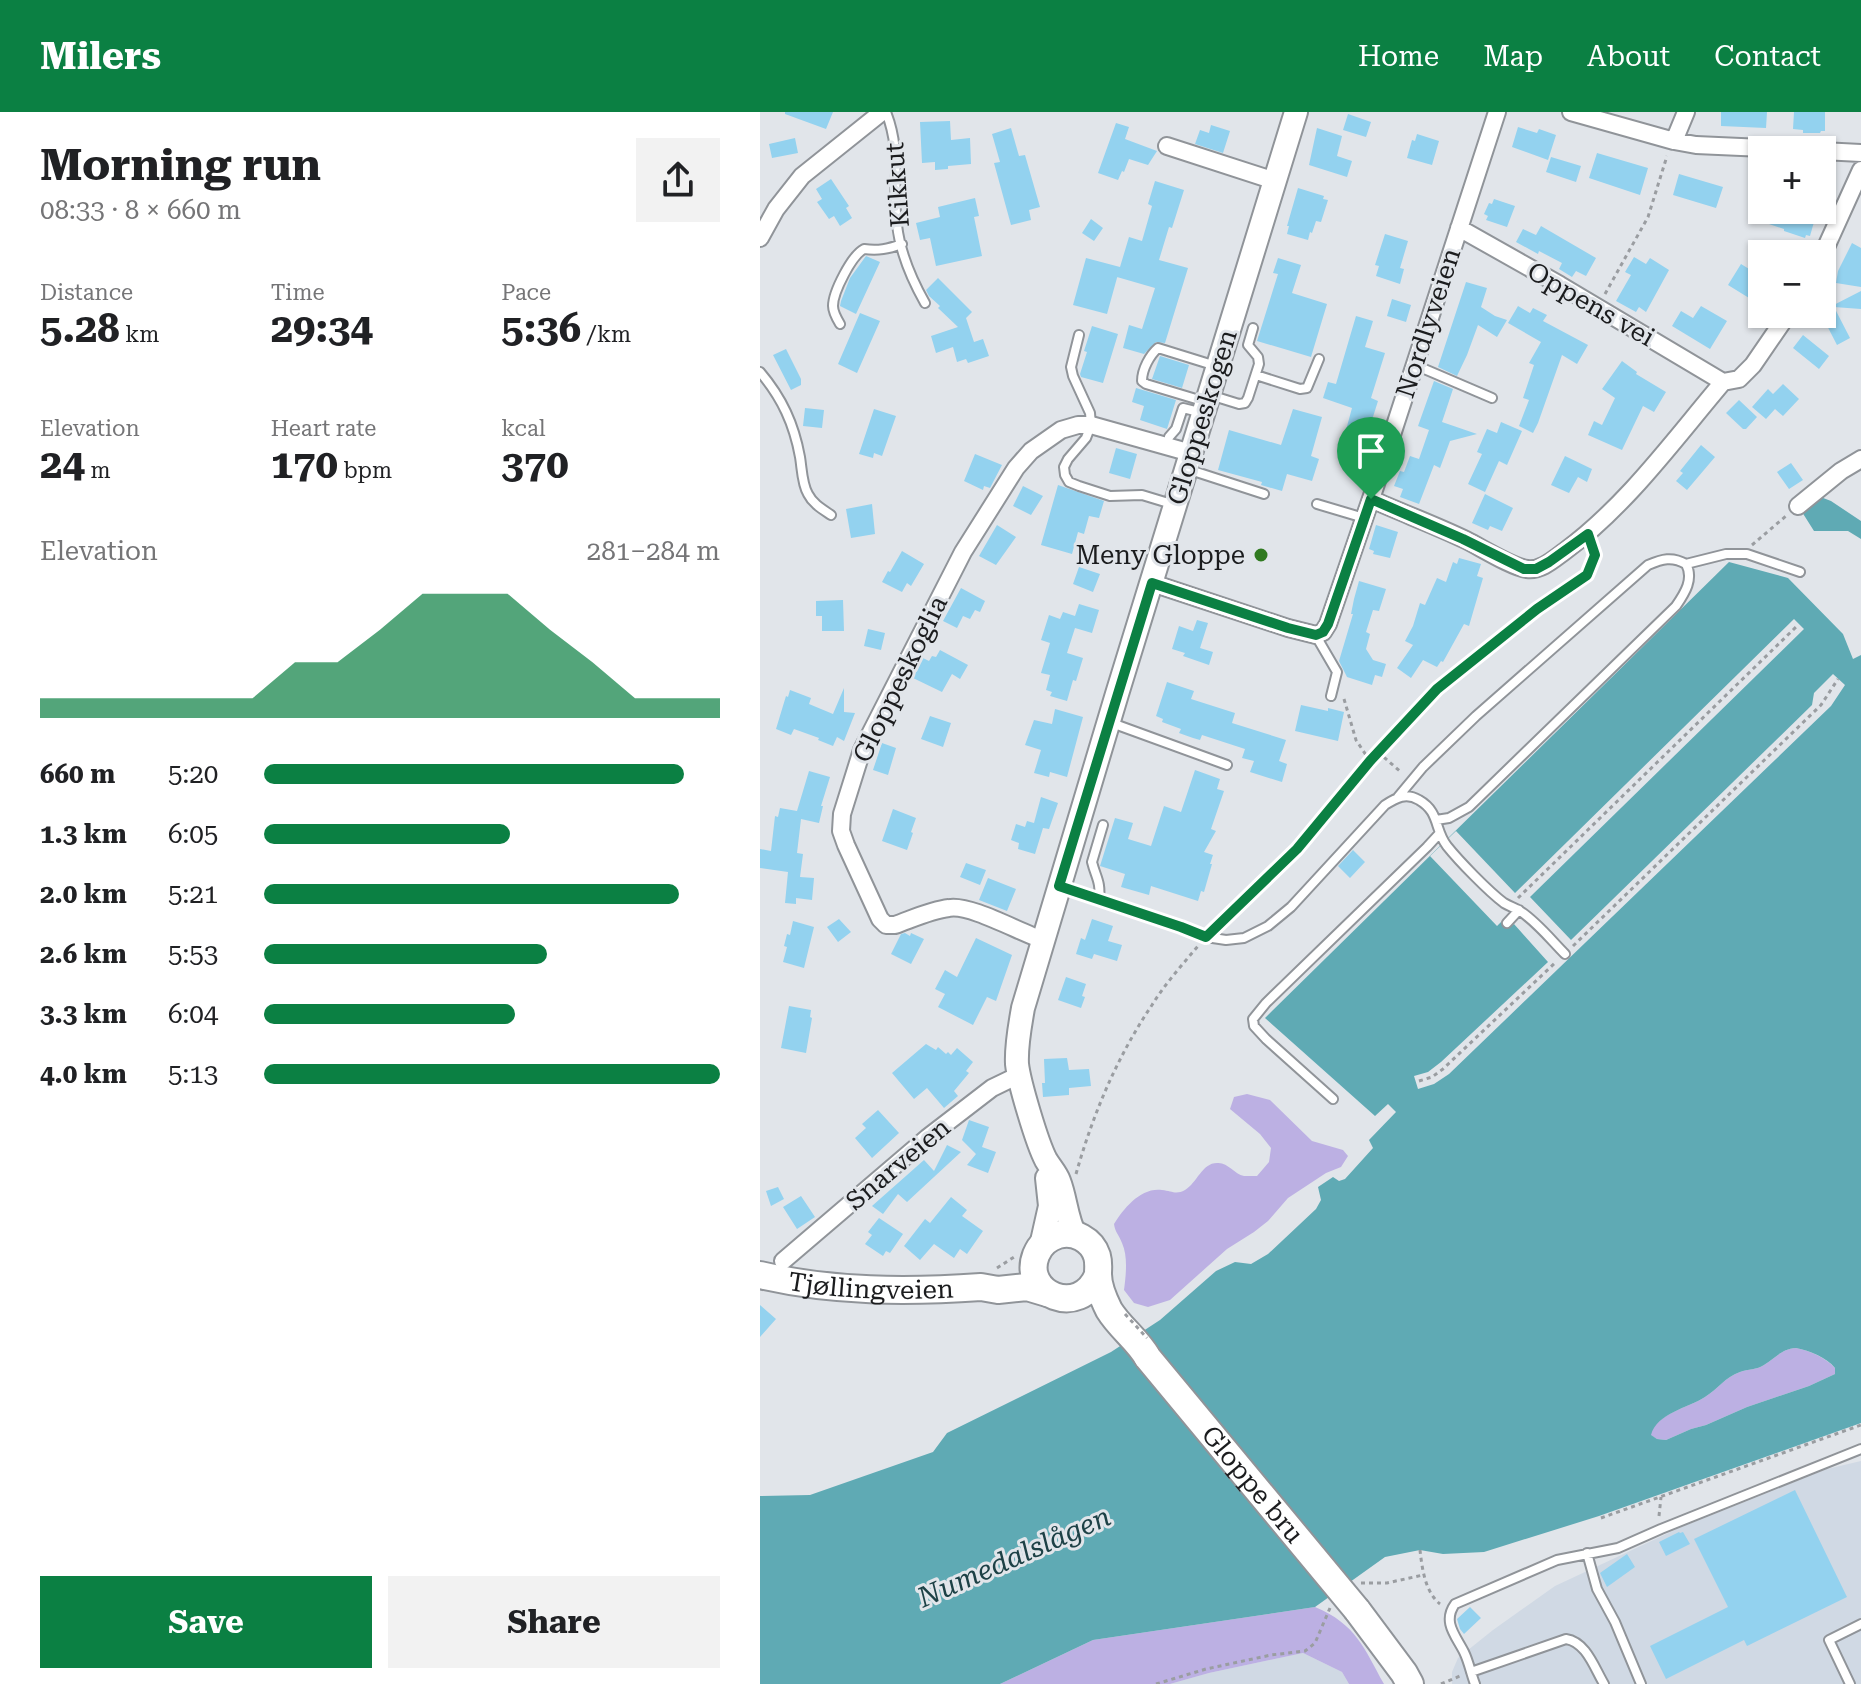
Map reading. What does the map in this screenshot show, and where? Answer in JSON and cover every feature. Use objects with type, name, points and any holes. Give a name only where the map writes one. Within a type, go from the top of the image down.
[{"type":"main road","name":"Gloppeskogen","points":[[1031,1252],[1050,1206],[1046,1160],[1019,1075],[1021,1021],[1059,886],[1296,112]]},
{"type":"main road","name":"Gloppeskogen","points":[[1046,1160],[1058,1178],[1068,1222],[1075,1235]]},
{"type":"main road","points":[[1098,1275],[1091,1288],[1082,1295],[1056,1296],[1041,1286],[1031,1252],[1063,1234],[1075,1235],[1088,1242],[1098,1259],[1102,1313]]},
{"type":"main road","name":"Tjøllingveien","points":[[760,1275],[842,1288],[942,1289],[988,1279],[1031,1252]]},
{"type":"main road","name":"Tjøllingveien","points":[[988,1279],[998,1290],[1027,1287],[1102,1313]]},
{"type":"main road","name":"Gloppe bru","points":[[1102,1313],[1132,1349],[1148,1358],[1347,1602]]},
{"type":"main road","points":[[1347,1602],[1410,1684]]},
{"type":"street","points":[[761,233],[802,176],[884,112]]},
{"type":"street","name":"Nordlyveien","points":[[1322,629],[1371,499],[1497,112]]},
{"type":"street","points":[[1571,112],[1674,141],[1748,147]]},
{"type":"street","points":[[1674,141],[1686,112]]},
{"type":"street","points":[[1167,146],[1275,181]]},
{"type":"street","points":[[1836,152],[1861,153]]},
{"type":"street","points":[[1829,240],[1861,170]]},
{"type":"street","name":"Oppens vei","points":[[1459,228],[1723,382]]},
{"type":"street","points":[[1371,499],[1524,569],[1536,569],[1588,534],[1613,511],[1723,382],[1739,379],[1753,365],[1778,328]]},
{"type":"street","points":[[1091,425],[1166,446],[1189,461]]},
{"type":"street","name":"Gloppeskoglia","points":[[1043,940],[960,907],[886,925],[880,919],[846,845],[841,831],[842,814],[867,740],[963,552],[1016,468],[1031,451],[1061,430],[1091,425]]},
{"type":"street","points":[[1798,506],[1861,459]]},
{"type":"street","points":[[1152,583],[1288,628],[1322,629]]},
{"type":"street","name":"Snarveien","points":[[783,1261],[927,1138],[992,1088],[1019,1075]]},
{"type":"lane","name":"Kikkut","points":[[884,112],[893,131],[896,152],[896,212],[902,244],[925,303]]},
{"type":"lane","points":[[840,324],[833,306],[857,253],[864,249],[886,250],[902,244]]},
{"type":"lane","points":[[1166,446],[1183,408],[1206,403],[1245,403],[1259,364],[1258,357],[1248,345],[1253,328]]},
{"type":"lane","points":[[1079,335],[1071,367],[1090,413],[1091,425],[1086,438],[1068,459],[1064,467],[1065,475],[1069,482],[1110,496],[1142,495],[1176,506]]},
{"type":"lane","points":[[1206,403],[1146,384],[1142,381],[1142,375],[1158,348],[1217,367]]},
{"type":"lane","points":[[1256,375],[1300,389],[1307,388],[1319,359]]},
{"type":"lane","points":[[1414,365],[1492,398]]},
{"type":"lane","points":[[760,372],[784,405],[799,450],[805,490],[810,499],[831,515]]},
{"type":"lane","points":[[1189,461],[1264,494]]},
{"type":"lane","points":[[1317,504],[1364,518]]},
{"type":"lane","points":[[1686,564],[1726,554],[1747,554],[1800,572]]},
{"type":"lane","points":[[1397,798],[1423,767],[1476,716],[1640,571],[1662,559],[1677,559],[1686,564],[1690,572],[1688,583],[1676,606],[1469,807],[1449,818],[1436,820]]},
{"type":"lane","points":[[1322,629],[1337,672],[1331,696]]},
{"type":"lane","points":[[1109,722],[1227,765]]},
{"type":"lane","points":[[1059,886],[1206,937],[1226,940],[1244,938],[1268,926],[1291,907],[1385,805],[1408,795],[1417,798],[1435,815],[1439,834],[1472,872],[1500,900],[1514,908],[1565,954]]},
{"type":"lane","points":[[1099,900],[1098,876],[1092,862],[1103,825]]},
{"type":"lane","points":[[1333,1099],[1266,1039],[1254,1026],[1253,1019],[1439,834]]},
{"type":"lane","points":[[1507,923],[1514,908]]},
{"type":"lane","points":[[1475,1684],[1465,1653],[1448,1618],[1455,1604],[1557,1560],[1618,1548],[1861,1449]]},
{"type":"lane","points":[[1587,1553],[1597,1589],[1615,1622],[1641,1684]]},
{"type":"lane","points":[[1850,1684],[1829,1640],[1861,1624]]},
{"type":"lane","points":[[1471,1672],[1566,1639],[1576,1640],[1583,1647],[1604,1684]]},
{"type":"path","points":[[1597,307],[1645,225],[1674,141]]},
{"type":"path","points":[[1747,554],[1753,543],[1798,506]]},
{"type":"path","points":[[1074,1180],[1086,1138],[1113,1073],[1152,1005],[1206,937],[1297,849],[1370,761],[1437,689],[1537,609],[1587,575],[1595,555],[1588,534]]},
{"type":"path","points":[[1514,908],[1796,627]]},
{"type":"path","points":[[1337,672],[1356,740],[1370,761]]},
{"type":"path","points":[[1419,1081],[1443,1069],[1565,954],[1821,705],[1838,679]]},
{"type":"path","points":[[1378,752],[1411,781]]},
{"type":"path","points":[[988,1279],[1031,1252]]},
{"type":"path","points":[[1601,1518],[1861,1425]]},
{"type":"path","points":[[1420,1550],[1423,1575],[1435,1600],[1450,1611]]},
{"type":"path","points":[[1156,1684],[1206,1669],[1305,1651],[1315,1643],[1362,1581],[1387,1583],[1423,1575]]},
{"type":"path","points":[[1441,1684],[1471,1672]]},
{"type":"shaded area","points":[[1247,1094],[1270,1100],[1312,1141],[1343,1150],[1348,1156],[1341,1167],[1288,1198],[1268,1221],[1227,1249],[1170,1300],[1148,1307],[1134,1303],[1124,1290],[1125,1254],[1114,1224],[1140,1195],[1154,1190],[1182,1191],[1212,1164],[1224,1164],[1244,1176],[1257,1176],[1269,1162],[1271,1148],[1260,1134],[1230,1109],[1234,1097]]},
{"type":"shaded area","points":[[1796,1348],[1827,1361],[1835,1368],[1835,1374],[1666,1440],[1650,1435],[1659,1421],[1705,1397],[1730,1377],[1761,1367],[1782,1352]]},
{"type":"shaded area","points":[[1861,1461],[1861,1684],[1452,1684],[1452,1672],[1458,1658],[1555,1586],[1677,1529],[1827,1469]]},
{"type":"shaded area","points":[[1315,1607],[1350,1629],[1384,1684],[1349,1684],[1342,1672],[1303,1653],[1170,1684],[1000,1684],[1093,1640]]},
{"type":"shaded area","points":[[1303,1653],[1342,1672],[1349,1684],[1170,1684],[1209,1673]]},
{"type":"water","points":[[1818,496],[1861,521],[1861,539],[1848,531],[1814,531],[1802,512]]},
{"type":"water","name":"Numedalslågen","points":[[1729,562],[1788,578],[1843,634],[1853,659],[1861,655],[1861,1423],[1599,1516],[1484,1552],[1443,1554],[1420,1550],[1385,1557],[1315,1607],[1093,1640],[1000,1684],[760,1684],[760,1496],[810,1495],[933,1452],[947,1433],[1111,1352],[1160,1320],[1216,1271],[1235,1262],[1251,1264],[1268,1254],[1316,1209],[1321,1200],[1318,1187],[1333,1177],[1339,1181],[1345,1179],[1373,1148],[1369,1140],[1396,1112],[1388,1104],[1375,1116],[1265,1018]],"holes":[[[1796,1348],[1827,1361],[1835,1368],[1835,1374],[1666,1440],[1651,1435],[1666,1416],[1705,1397],[1735,1374],[1761,1367],[1786,1350]]]},
{"type":"pier","points":[[1794,619],[1804,629],[1530,897],[1571,940],[1812,705],[1814,693],[1833,674],[1845,685],[1831,706],[1449,1074],[1434,1084],[1418,1089],[1414,1076],[1428,1072],[1441,1062],[1548,962],[1514,924],[1510,927],[1503,920],[1497,926],[1430,856],[1456,831],[1515,893]]},
{"type":"building","points":[[785,112],[833,112],[826,129]]},
{"type":"building","points":[[1721,112],[1767,112],[1766,128],[1721,126]]},
{"type":"building","points":[[1794,112],[1825,112],[1825,131],[1803,133],[1803,130],[1793,129]]},
{"type":"building","points":[[1348,114],[1371,122],[1366,137],[1343,130]]},
{"type":"building","points":[[950,121],[951,140],[970,138],[971,164],[935,170],[935,162],[922,163],[920,122]]},
{"type":"building","points":[[1116,123],[1129,127],[1125,139],[1157,151],[1148,165],[1129,159],[1118,180],[1098,173]]},
{"type":"building","points":[[1211,125],[1230,131],[1223,153],[1195,144],[1200,130],[1209,133]]},
{"type":"building","points":[[1518,127],[1556,135],[1548,160],[1512,147]]},
{"type":"building","points":[[1011,128],[1019,156],[1025,155],[1040,207],[1029,210],[1031,220],[1011,225],[994,163],[1000,162],[992,134]]},
{"type":"building","points":[[1317,128],[1342,136],[1337,156],[1352,161],[1347,177],[1309,165]]},
{"type":"building","points":[[1417,134],[1439,141],[1432,165],[1407,158]]},
{"type":"building","points":[[795,138],[798,153],[772,158],[769,144]]},
{"type":"building","points":[[1597,153],[1648,168],[1640,195],[1589,178]]},
{"type":"building","points":[[1551,157],[1581,166],[1576,182],[1546,172]]},
{"type":"building","points":[[1679,174],[1723,187],[1716,208],[1673,195]]},
{"type":"building","points":[[831,179],[849,206],[846,208],[852,218],[840,226],[834,216],[829,219],[817,202],[822,199],[816,189]]},
{"type":"building","points":[[1155,181],[1184,190],[1159,260],[1188,268],[1165,343],[1156,342],[1144,354],[1123,348],[1129,325],[1142,329],[1155,288],[1117,277],[1129,237],[1142,241]]},
{"type":"building","points":[[1298,188],[1328,200],[1321,222],[1316,221],[1308,240],[1287,234]]},
{"type":"building","points":[[975,198],[979,216],[974,217],[982,256],[936,266],[930,238],[920,240],[916,223],[940,217],[938,207]]},
{"type":"building","points":[[1494,199],[1515,206],[1507,227],[1486,220],[1488,216],[1484,214]]},
{"type":"building","points":[[1091,219],[1103,228],[1094,241],[1082,233]]},
{"type":"building","points":[[1769,224],[1813,224],[1810,236],[1806,235],[1805,238]]},
{"type":"building","points":[[1541,226],[1596,258],[1586,276],[1576,271],[1572,277],[1559,269],[1562,263],[1516,242],[1523,229],[1536,235]]},
{"type":"building","points":[[1385,234],[1408,241],[1400,268],[1404,269],[1400,284],[1376,276],[1379,266],[1375,265]]},
{"type":"building","points":[[1852,243],[1861,248],[1861,287],[1836,283],[1838,271]]},
{"type":"building","points":[[866,256],[880,262],[856,314],[840,306],[850,278]]},
{"type":"building","points":[[1634,257],[1646,264],[1650,258],[1669,270],[1646,312],[1639,307],[1636,312],[1616,301],[1631,275],[1625,272]]},
{"type":"building","points":[[1086,258],[1120,267],[1107,314],[1073,305]]},
{"type":"building","points":[[1278,258],[1301,265],[1292,293],[1327,304],[1311,357],[1257,341],[1278,274],[1273,273]]},
{"type":"building","points":[[1741,264],[1748,268],[1748,297],[1728,285]]},
{"type":"building","points":[[938,278],[972,312],[966,318],[974,342],[983,339],[989,356],[968,363],[966,359],[957,362],[953,347],[936,353],[931,336],[958,327],[938,308],[940,306],[926,290]]},
{"type":"building","points":[[1466,282],[1487,288],[1481,307],[1507,320],[1497,337],[1478,325],[1457,376],[1438,367]]},
{"type":"building","points":[[1861,291],[1861,309],[1836,307],[1836,304]]},
{"type":"building","points":[[1392,299],[1411,305],[1406,322],[1387,316]]},
{"type":"building","points":[[1518,306],[1530,313],[1533,308],[1547,315],[1543,321],[1588,345],[1577,364],[1562,355],[1533,433],[1519,426],[1529,400],[1523,398],[1534,365],[1529,363],[1541,342],[1508,323]]},
{"type":"building","points":[[1701,306],[1727,321],[1710,349],[1672,326],[1681,311],[1693,318]]},
{"type":"building","points":[[1836,311],[1850,338],[1837,345],[1828,328],[1836,328]]},
{"type":"building","points":[[860,313],[880,321],[857,373],[838,364]]},
{"type":"building","points":[[1356,316],[1373,321],[1365,347],[1385,353],[1371,398],[1378,401],[1372,420],[1381,423],[1366,470],[1351,466],[1361,435],[1346,430],[1352,408],[1323,398],[1328,382],[1336,384]]},
{"type":"building","points":[[1092,326],[1118,334],[1103,383],[1081,377],[1080,374]]},
{"type":"building","points":[[1803,335],[1829,356],[1819,369],[1793,348]]},
{"type":"building","points":[[786,349],[801,379],[801,385],[791,390],[773,355]]},
{"type":"building","points":[[1160,356],[1189,365],[1182,388],[1152,379]]},
{"type":"building","points":[[1622,361],[1636,374],[1666,392],[1654,412],[1643,406],[1622,450],[1588,435],[1594,421],[1602,425],[1615,398],[1602,389]]},
{"type":"building","points":[[1434,381],[1453,389],[1442,422],[1477,434],[1450,441],[1440,468],[1434,465],[1419,504],[1400,497],[1403,489],[1394,486],[1410,456],[1419,459],[1429,430],[1418,426]]},
{"type":"building","points":[[1783,384],[1799,399],[1783,416],[1775,409],[1766,419],[1752,407],[1768,389],[1773,394]]},
{"type":"building","points":[[1136,388],[1176,400],[1167,429],[1140,420],[1144,406],[1132,402]]},
{"type":"building","points":[[1739,400],[1757,417],[1746,429],[1726,413]]},
{"type":"building","points":[[805,408],[824,410],[822,428],[803,426]]},
{"type":"building","points":[[874,409],[896,416],[882,456],[874,453],[873,458],[859,454]]},
{"type":"building","points":[[1293,409],[1322,417],[1311,456],[1319,459],[1312,481],[1287,474],[1282,491],[1218,470],[1229,430],[1281,445]]},
{"type":"building","points":[[1501,422],[1522,431],[1507,465],[1499,461],[1485,492],[1468,484],[1482,454],[1477,452],[1487,429],[1497,433]]},
{"type":"building","points":[[1701,445],[1715,457],[1687,490],[1676,481],[1683,473],[1680,471]]},
{"type":"building","points":[[1116,448],[1137,454],[1130,479],[1109,473]]},
{"type":"building","points":[[975,454],[1002,465],[990,488],[984,486],[983,490],[964,481]]},
{"type":"building","points":[[1565,456],[1592,469],[1587,482],[1578,477],[1569,493],[1551,485]]},
{"type":"building","points":[[1791,463],[1803,480],[1789,489],[1777,472]]},
{"type":"building","points":[[1058,485],[1104,501],[1099,518],[1089,516],[1084,534],[1078,532],[1072,554],[1041,545]]},
{"type":"building","points":[[1023,486],[1043,496],[1031,515],[1013,506]]},
{"type":"building","points":[[1485,494],[1513,508],[1502,531],[1490,526],[1488,530],[1472,523]]},
{"type":"building","points":[[872,504],[875,534],[851,538],[846,509]]},
{"type":"building","points":[[997,525],[1016,537],[996,565],[979,556]]},
{"type":"building","points":[[1376,525],[1398,532],[1390,558],[1373,554],[1374,551],[1369,549]]},
{"type":"building","points":[[902,551],[924,564],[911,586],[907,583],[902,592],[882,582]]},
{"type":"building","points":[[1459,558],[1481,564],[1477,576],[1483,578],[1469,626],[1464,624],[1443,662],[1437,667],[1423,660],[1411,678],[1397,668],[1413,645],[1405,641],[1420,603],[1425,605],[1437,578],[1446,582],[1453,562],[1457,564]]},
{"type":"building","points":[[1079,567],[1100,574],[1093,592],[1073,584]]},
{"type":"building","points":[[1359,581],[1386,589],[1379,611],[1373,610],[1366,632],[1370,634],[1366,649],[1373,660],[1386,664],[1382,677],[1375,675],[1372,685],[1347,677],[1339,661]]},
{"type":"building","points":[[961,588],[985,601],[980,612],[975,610],[970,619],[963,616],[957,628],[943,621]]},
{"type":"building","points":[[843,600],[844,631],[822,631],[822,616],[816,616],[816,601]]},
{"type":"building","points":[[1079,604],[1099,610],[1092,633],[1075,628],[1067,653],[1083,658],[1067,701],[1050,696],[1052,692],[1046,690],[1050,675],[1041,673],[1050,643],[1041,640],[1049,615],[1060,619],[1063,612],[1075,616]]},
{"type":"building","points":[[1197,620],[1208,623],[1200,648],[1213,652],[1209,665],[1172,649],[1179,626],[1193,631]]},
{"type":"building","points":[[868,629],[885,633],[881,650],[864,646]]},
{"type":"building","points":[[940,650],[968,665],[960,679],[952,674],[942,692],[913,678],[923,658],[929,661]]},
{"type":"building","points":[[1167,682],[1194,691],[1191,699],[1235,713],[1232,723],[1286,740],[1279,761],[1287,764],[1282,782],[1250,772],[1254,761],[1242,758],[1245,749],[1202,735],[1200,740],[1193,738],[1179,733],[1181,729],[1162,722],[1163,719],[1156,716]]},
{"type":"building","points":[[844,688],[844,712],[855,713],[844,741],[837,737],[833,746],[794,729],[791,735],[776,729],[790,690],[811,698],[809,704],[833,714]]},
{"type":"building","points":[[1301,705],[1344,712],[1338,741],[1295,731]]},
{"type":"building","points":[[1055,709],[1083,717],[1067,777],[1050,772],[1049,777],[1034,773],[1041,750],[1025,745],[1034,720],[1052,724]]},
{"type":"building","points":[[930,716],[951,723],[943,747],[921,739]]},
{"type":"building","points":[[882,743],[896,748],[888,775],[873,770]]},
{"type":"building","points":[[1195,770],[1220,779],[1217,789],[1224,791],[1211,829],[1216,831],[1204,852],[1213,855],[1204,892],[1201,891],[1198,901],[1151,886],[1149,895],[1121,887],[1125,874],[1100,866],[1115,818],[1133,823],[1128,839],[1151,846],[1164,806],[1181,812]]},
{"type":"building","points":[[809,771],[830,777],[819,823],[801,819],[797,853],[803,854],[800,877],[814,878],[812,900],[796,898],[796,904],[785,903],[788,872],[760,868],[760,849],[771,851],[775,816],[778,817],[780,808],[797,811]]},
{"type":"building","points":[[1041,797],[1058,803],[1049,829],[1043,828],[1035,854],[1018,849],[1019,843],[1011,840],[1016,824],[1025,827],[1027,821],[1034,823]]},
{"type":"building","points":[[893,809],[916,818],[907,850],[882,841]]},
{"type":"building","points":[[1353,850],[1365,862],[1350,878],[1338,866]]},
{"type":"building","points":[[966,863],[986,870],[980,885],[960,877]]},
{"type":"building","points":[[988,878],[1016,889],[1007,911],[979,900]]},
{"type":"building","points":[[839,919],[851,932],[838,942],[827,927]]},
{"type":"building","points":[[1092,919],[1113,926],[1108,941],[1122,945],[1117,961],[1094,954],[1092,959],[1076,954]]},
{"type":"building","points":[[793,921],[814,927],[804,968],[783,962],[787,947],[784,946]]},
{"type":"building","points":[[901,934],[924,939],[911,964],[891,954]]},
{"type":"building","points":[[976,938],[1012,955],[996,1001],[987,997],[973,1025],[938,1007],[945,994],[935,989],[945,970],[957,977]]},
{"type":"building","points":[[1066,977],[1086,984],[1081,1008],[1058,1000]]},
{"type":"building","points":[[789,1006],[811,1010],[806,1053],[781,1048]]},
{"type":"building","points":[[926,1044],[951,1055],[957,1048],[973,1062],[966,1071],[969,1073],[954,1091],[958,1096],[944,1108],[927,1088],[914,1099],[892,1073]]},
{"type":"building","points":[[1067,1058],[1069,1070],[1089,1069],[1091,1086],[1069,1088],[1069,1095],[1043,1097],[1044,1059]]},
{"type":"building","points":[[878,1110],[899,1133],[872,1158],[855,1138],[866,1128],[862,1124]]},
{"type":"building","points":[[969,1120],[989,1127],[982,1147],[996,1152],[988,1173],[967,1165],[976,1154],[962,1140]]},
{"type":"building","points":[[947,1145],[961,1152],[907,1202],[898,1194],[883,1214],[872,1206],[924,1160],[934,1171]]},
{"type":"building","points":[[778,1187],[784,1199],[771,1206],[766,1191]]},
{"type":"building","points":[[801,1196],[815,1217],[797,1229],[783,1207]]},
{"type":"building","points":[[951,1197],[967,1210],[962,1216],[983,1231],[967,1254],[960,1249],[954,1258],[934,1244],[920,1260],[904,1246],[925,1219],[930,1223]]},
{"type":"building","points":[[879,1218],[903,1234],[890,1253],[886,1251],[883,1256],[865,1244],[872,1235],[868,1232]]},
{"type":"building","points":[[760,1305],[776,1319],[760,1337]]},
{"type":"building","points":[[1795,1490],[1847,1597],[1747,1646],[1744,1640],[1666,1679],[1650,1646],[1728,1607],[1694,1539]]},
{"type":"building","points":[[1683,1532],[1690,1544],[1666,1556],[1659,1542]]},
{"type":"building","points":[[1627,1554],[1635,1567],[1607,1587],[1600,1573]]},
{"type":"building","points":[[1470,1607],[1481,1618],[1464,1634],[1457,1619]]},
{"type":"place","name":"Meny Gloppe","points":[[1261,555]]},
{"type":"route","points":[[1371,499],[1524,569],[1536,569],[1549,562],[1588,534],[1595,555],[1587,575],[1537,609],[1437,689],[1397,730],[1297,849],[1206,937],[1059,886],[1152,583],[1316,635],[1323,632],[1328,624],[1371,499]]}]
